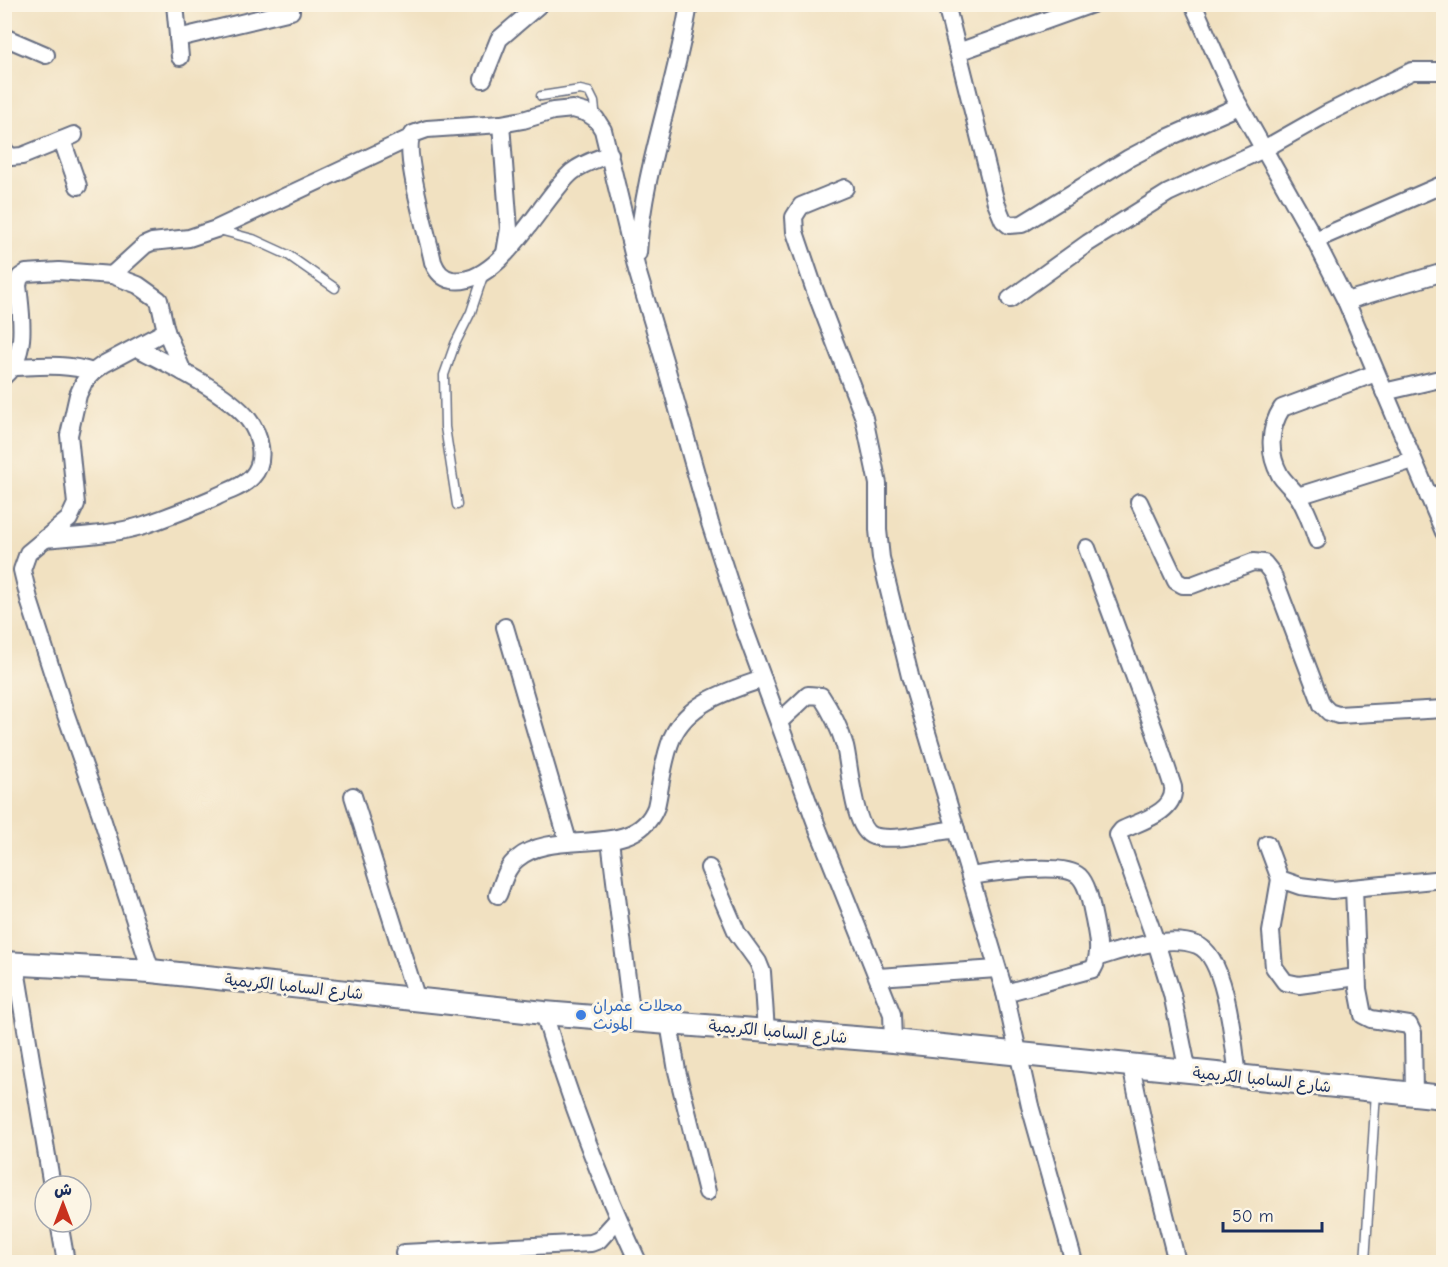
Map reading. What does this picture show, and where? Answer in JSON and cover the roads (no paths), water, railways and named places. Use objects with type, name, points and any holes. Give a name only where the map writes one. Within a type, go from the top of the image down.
[{"type":"main road","name":"شارع السامبا الكريمية","points":[[10,963],[151,971],[544,1013],[893,1041],[1443,1097]]},
{"type":"street","points":[[175,4],[180,57]]},
{"type":"street","points":[[483,79],[499,39],[540,4]]},
{"type":"street","points":[[637,270],[640,220],[689,4]]},
{"type":"street","points":[[946,4],[996,202],[1003,220],[1009,225],[1022,224],[1129,158],[1239,106]]},
{"type":"street","points":[[958,51],[1065,9],[1092,4]]},
{"type":"street","points":[[1193,4],[1239,106],[1315,240],[1346,301],[1413,460],[1436,495],[1443,532]]},
{"type":"street","points":[[178,38],[291,11]]},
{"type":"street","points":[[4,37],[46,56]]},
{"type":"street","points":[[1010,299],[1088,243],[1168,193],[1264,149],[1326,114],[1412,71],[1443,71]]},
{"type":"street","points":[[112,275],[145,245],[152,242],[189,238],[216,229],[410,138],[417,132],[427,129],[501,124],[553,111],[573,109],[587,113],[596,119],[603,130],[610,154],[637,270],[742,625],[818,829],[892,1014],[893,1041]]},
{"type":"street","points":[[501,124],[509,229],[505,254]]},
{"type":"street","points":[[4,150],[15,157],[68,138],[78,186]]},
{"type":"street","points":[[410,138],[414,183],[436,270],[448,279],[457,281],[466,280],[486,269],[505,254],[571,172],[588,162],[610,154]]},
{"type":"street","points":[[1315,240],[1443,184]]},
{"type":"street","points":[[845,188],[801,206],[794,216],[795,232],[864,418],[878,484],[878,530],[881,558],[910,676],[1005,993],[1030,1106],[1074,1263]]},
{"type":"street","points":[[9,372],[18,356],[21,334],[18,285],[20,278],[27,273],[59,271],[112,275],[138,285],[159,300],[166,331],[183,372]]},
{"type":"street","points":[[1346,301],[1443,272]]},
{"type":"street","points":[[151,971],[21,570],[28,553],[69,519],[76,504],[69,435],[78,395],[84,382],[93,372],[166,331]]},
{"type":"street","points":[[45,539],[115,531],[143,525],[198,505],[242,485],[258,468],[260,440],[247,418],[235,406],[183,372],[137,348]]},
{"type":"street","points":[[9,372],[54,365],[76,366],[93,372]]},
{"type":"street","points":[[1317,540],[1309,515],[1298,496],[1280,475],[1272,454],[1272,433],[1277,415],[1282,408],[1376,374]]},
{"type":"street","points":[[1384,392],[1443,378]]},
{"type":"street","points":[[1298,496],[1413,460]]},
{"type":"street","points":[[1139,502],[1176,581],[1183,585],[1192,585],[1253,562],[1264,563],[1272,573],[1322,705],[1329,712],[1338,716],[1443,709]]},
{"type":"street","points":[[1087,548],[1173,787],[1174,794],[1169,805],[1122,830],[1118,835],[1172,994],[1188,1072]]},
{"type":"street","points":[[505,627],[568,841]]},
{"type":"street","points":[[498,895],[509,868],[517,858],[542,847],[568,841],[610,840],[646,825],[652,817],[671,740],[679,724],[690,712],[706,701],[763,679]]},
{"type":"street","points":[[779,722],[808,695],[821,696],[831,711],[844,744],[858,816],[863,828],[870,835],[902,836],[956,829]]},
{"type":"street","points":[[353,796],[417,1000]]},
{"type":"street","points":[[610,840],[632,1019]]},
{"type":"street","points":[[1267,844],[1280,879],[1271,932],[1274,967],[1285,982],[1299,985],[1358,977]]},
{"type":"street","points":[[709,868],[737,933],[758,962],[762,972],[766,1031]]},
{"type":"street","points":[[970,876],[1025,870],[1064,870],[1080,877],[1091,906],[1097,937],[1096,965],[1090,971],[1005,993]]},
{"type":"street","points":[[1280,879],[1300,886],[1332,890],[1443,879]]},
{"type":"street","points":[[1354,888],[1358,977],[1363,1015],[1371,1019],[1409,1025],[1413,1034],[1414,1094]]},
{"type":"street","points":[[1098,957],[1156,942],[1198,945],[1207,951],[1217,966],[1228,1010],[1238,1077]]},
{"type":"street","points":[[10,963],[50,1174]]},
{"type":"street","points":[[878,977],[997,969]]},
{"type":"street","points":[[544,1013],[558,1060],[618,1219],[638,1263]]},
{"type":"street","points":[[669,1023],[677,1071],[707,1192]]},
{"type":"street","points":[[1131,1066],[1150,1155],[1178,1263]]},
{"type":"street","points":[[404,1253],[591,1243],[599,1240],[618,1219]]},
{"type":"street","points":[[60,1234],[66,1263]]},
{"type":"lane","points":[[541,96],[580,90],[589,92],[594,102],[596,119]]},
{"type":"lane","points":[[216,229],[253,239],[288,255],[335,288]]},
{"type":"lane","points":[[457,505],[446,427],[444,375],[455,344],[471,312],[486,269]]},
{"type":"lane","points":[[1365,1263],[1376,1091]]},
{"type":"place","name":"محلات عمران المونث","points":[[581,1015]]}]
